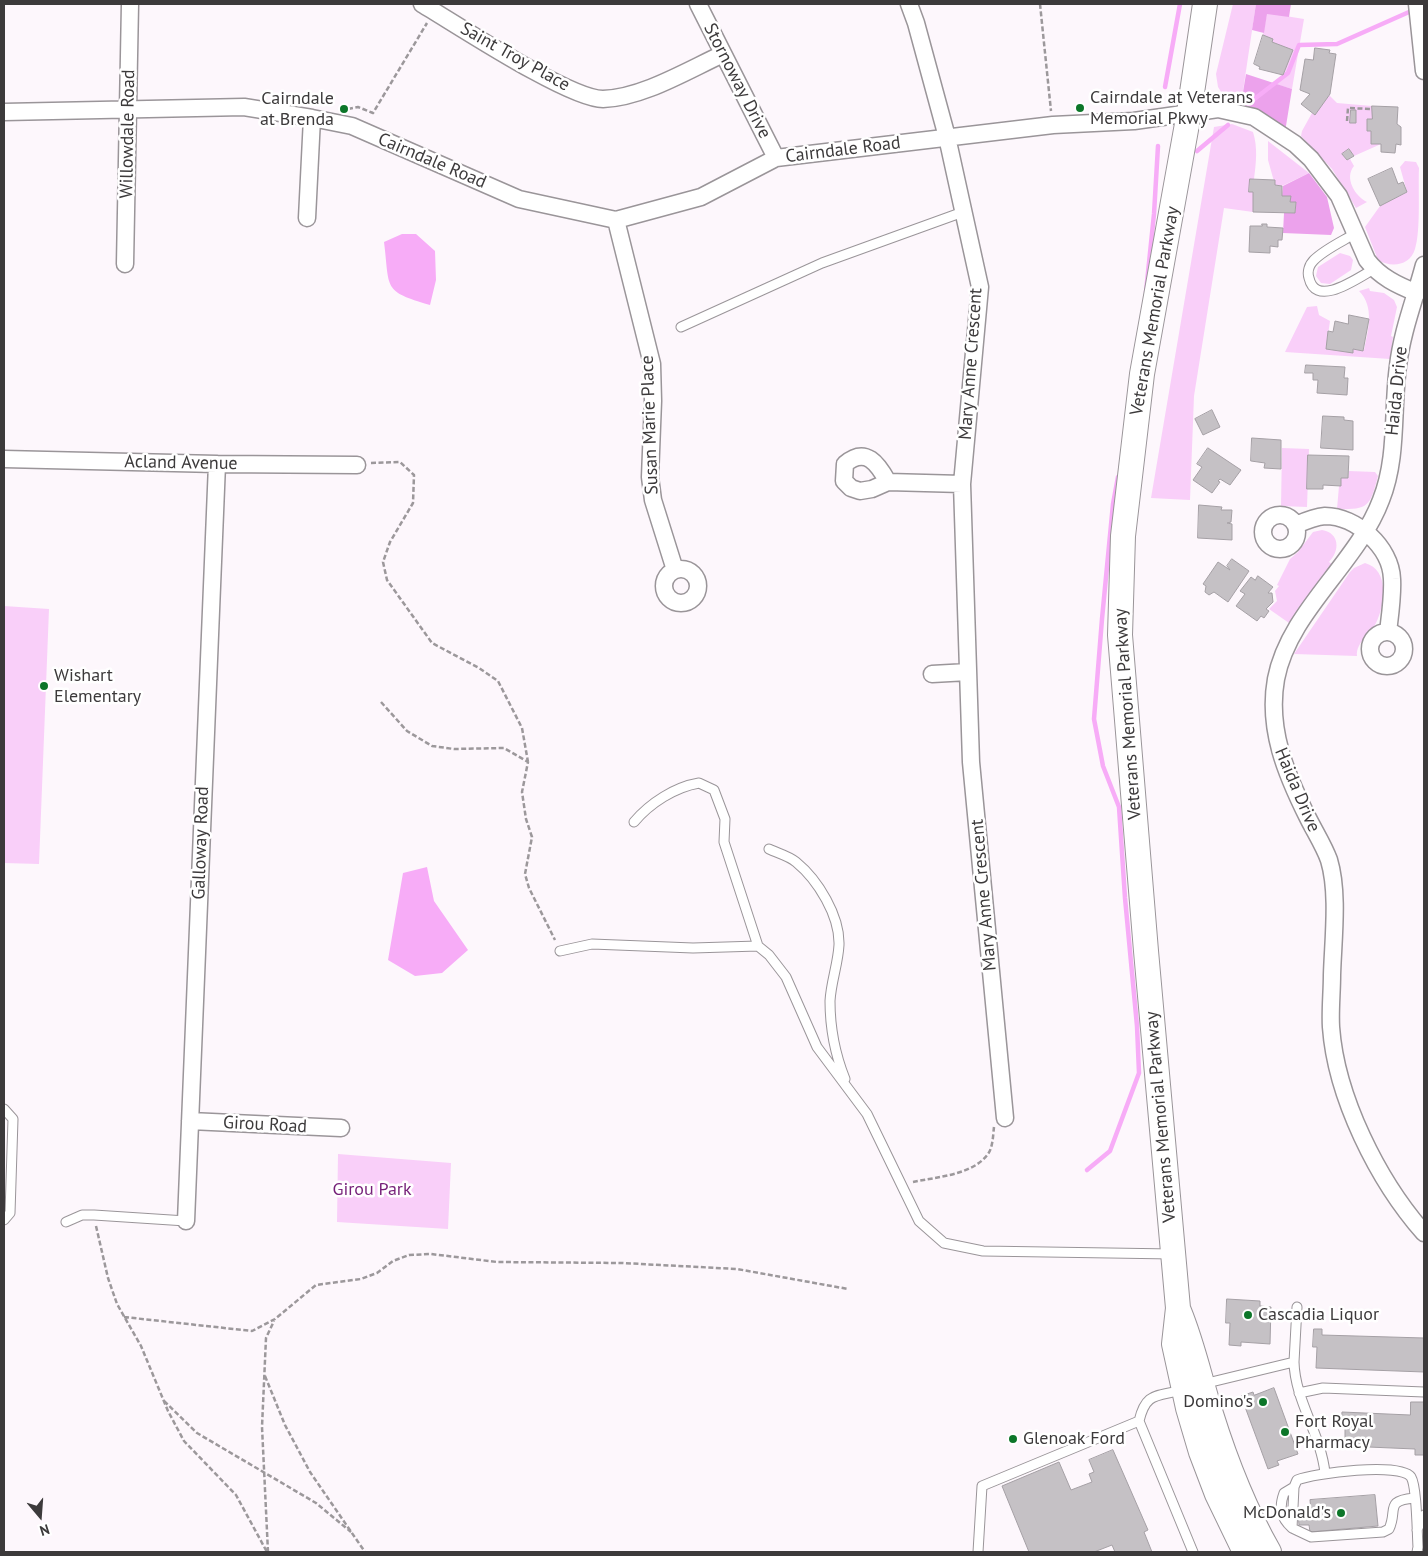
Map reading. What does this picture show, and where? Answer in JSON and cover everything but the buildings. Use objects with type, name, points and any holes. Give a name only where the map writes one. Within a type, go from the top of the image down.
[{"type":"main road","name":"Veterans Memorial Parkway","points":[[1206,4],[1189,113],[1142,374],[1123,536],[1120,635],[1178,1308],[1192,1341],[1193,1387],[1201,1452],[1217,1494],[1245,1552]]},
{"type":"main road","name":"Veterans Memorial Parkway","points":[[1193,1387],[1240,1495],[1269,1552]]},
{"type":"street","name":"Willowdale Road","points":[[125,264],[130,4]]},
{"type":"street","name":"Stornoway Drive","points":[[698,4],[776,158]]},
{"type":"street","name":"Mary Anne Crescent","points":[[908,4],[916,23],[947,137],[980,287],[962,484],[971,762],[1005,1118]]},
{"type":"street","points":[[1417,4],[1424,71]]},
{"type":"street","name":"Saint Troy Place","points":[[428,8],[563,87],[601,99],[635,93],[723,54]]},
{"type":"street","name":"Cairndale Road","points":[[4,112],[244,107],[312,118],[352,126],[519,199],[616,220],[701,197],[776,158],[1053,125],[1134,121],[1218,109],[1254,117],[1276,129],[1295,144],[1328,180],[1350,215],[1367,260],[1374,269],[1385,278],[1416,293]]},
{"type":"street","points":[[307,218],[312,118]]},
{"type":"street","name":"Susan Marie Place","points":[[616,220],[652,364],[651,485],[660,525],[676,570]]},
{"type":"street","name":"Haida Drive","points":[[1424,265],[1408,319],[1398,365],[1388,478],[1380,504],[1366,531],[1294,632],[1276,677],[1273,702],[1274,727],[1280,754],[1328,860],[1334,885],[1331,1028],[1343,1089],[1372,1156],[1403,1208],[1424,1233]]},
{"type":"street","name":"Acland Avenue","points":[[4,459],[358,465]]},
{"type":"street","name":"Galloway Road","points":[[186,1221],[217,464]]},
{"type":"street","points":[[888,482],[962,484]]},
{"type":"street","points":[[1296,525],[1312,518],[1326,516],[1336,518],[1366,531],[1382,550],[1390,566],[1392,579],[1388,632]]},
{"type":"street","points":[[932,674],[968,672]]},
{"type":"street","name":"Girou Road","points":[[190,1122],[341,1128]]},
{"type":"lane","points":[[681,328],[822,263],[963,212]]},
{"type":"lane","points":[[1356,233],[1315,260],[1308,273],[1309,280],[1319,291],[1327,292],[1374,269]]},
{"type":"lane","points":[[634,822],[644,810],[677,791],[699,783],[714,790],[725,819],[724,842],[758,946],[769,955],[786,977],[817,1047],[847,1084],[867,1114],[919,1221],[944,1242],[983,1251],[1173,1254]]},
{"type":"lane","points":[[769,849],[795,861],[805,870],[823,894],[836,925],[839,947],[831,984],[831,1024],[838,1058],[847,1084]]},
{"type":"lane","points":[[560,951],[592,944],[693,948],[758,946]]},
{"type":"lane","points":[[4,1109],[13,1119],[10,1212],[4,1220]]},
{"type":"lane","points":[[66,1222],[82,1215],[186,1221]]},
{"type":"lane","points":[[1297,1307],[1294,1362],[1299,1394],[1323,1459],[1325,1473]]},
{"type":"lane","points":[[1193,1552],[1139,1421],[1143,1405],[1148,1400],[1193,1387],[1294,1362]]},
{"type":"lane","points":[[1299,1394],[1323,1388],[1424,1392]]},
{"type":"lane","points":[[978,1552],[982,1486],[1139,1421]]},
{"type":"lane","points":[[1414,1498],[1397,1502],[1392,1507],[1389,1529],[1383,1532],[1311,1537],[1292,1528],[1296,1484],[1325,1473],[1365,1470],[1405,1472],[1411,1477],[1414,1498],[1417,1531],[1417,1552]]},
{"type":"lane","points":[[1417,1531],[1424,1515]]},
{"type":"path","points":[[1040,4],[1053,125]]},
{"type":"path","points":[[366,108],[373,113],[428,8]]},
{"type":"path","points":[[1347,121],[1348,108],[1372,109]]},
{"type":"path","points":[[358,465],[400,462],[414,476],[413,503],[390,542],[383,562],[387,580],[432,642],[479,668],[498,682],[522,728],[528,762],[522,792],[526,818],[532,837],[525,874],[529,888],[560,951]]},
{"type":"path","points":[[381,702],[407,730],[432,746],[454,749],[504,748],[528,762]]},
{"type":"path","points":[[902,1185],[961,1171],[978,1164],[989,1153],[994,1122],[1005,1118]]},
{"type":"path","points":[[94,1215],[108,1278],[117,1304],[141,1346],[163,1400],[184,1440],[236,1495],[267,1552]]},
{"type":"path","points":[[124,1317],[252,1331],[275,1320],[316,1285],[360,1279],[377,1273],[393,1261],[409,1255],[431,1254],[497,1262],[622,1264],[738,1270],[848,1289]]},
{"type":"path","points":[[267,1552],[262,1427],[266,1338],[275,1320]]},
{"type":"path","points":[[264,1375],[285,1425],[310,1472],[365,1552]]},
{"type":"path","points":[[163,1400],[197,1433],[264,1474],[316,1502],[351,1532]]},
{"type":"green space","points":[[1233,4],[1256,4],[1241,104],[1225,98],[1218,87],[1216,74]]},
{"type":"green space","points":[[1267,13],[1304,19],[1292,89],[1272,83],[1283,75],[1292,50],[1272,42],[1263,35]]},
{"type":"green space","points":[[1329,95],[1337,103],[1372,106],[1372,119],[1367,119],[1367,130],[1371,131],[1381,144],[1354,156],[1349,149],[1342,154],[1347,160],[1350,159],[1354,166],[1350,176],[1352,186],[1358,196],[1367,202],[1356,208],[1332,169],[1301,136],[1312,113],[1315,114]]},
{"type":"green space","points":[[1232,124],[1253,132],[1255,138],[1254,179],[1250,180],[1249,191],[1253,192],[1253,212],[1224,208],[1194,396],[1190,500],[1151,498],[1214,127]]},
{"type":"green space","points":[[1268,141],[1309,173],[1282,186],[1275,185],[1268,160]]},
{"type":"green space","points":[[1405,161],[1416,162],[1419,168],[1417,241],[1413,255],[1405,262],[1394,265],[1378,260],[1365,227],[1380,206],[1407,192],[1400,167]]},
{"type":"green space","points":[[1340,253],[1350,256],[1353,260],[1351,270],[1330,284],[1321,283],[1316,276],[1318,267]]},
{"type":"green space","points":[[1369,288],[1370,291],[1384,293],[1394,300],[1397,307],[1391,336],[1393,337],[1390,359],[1285,352],[1307,307],[1317,306],[1319,315],[1330,321],[1326,349],[1353,352],[1353,349],[1364,350],[1369,312],[1364,297],[1359,291]]},
{"type":"green space","points":[[1282,448],[1309,449],[1307,507],[1281,506]]},
{"type":"green space","points":[[1349,471],[1375,472],[1378,476],[1373,494],[1370,500],[1362,507],[1337,509],[1341,478],[1348,478]]},
{"type":"green space","points":[[1322,530],[1328,532],[1335,539],[1335,553],[1329,562],[1332,564],[1289,623],[1269,609],[1277,601],[1275,591],[1279,586],[1277,585],[1290,559],[1298,552],[1313,532]]},
{"type":"green space","points":[[1365,563],[1379,573],[1382,580],[1383,598],[1376,623],[1361,643],[1357,656],[1294,654],[1350,572]]},
{"type":"green space","points":[[4,606],[49,609],[39,864],[4,863]]},
{"type":"green space","name":"Girou Park","points":[[338,1154],[451,1163],[448,1229],[337,1222]]},
{"type":"shaded area","points":[[1256,4],[1291,4],[1289,17],[1267,14],[1264,33],[1252,30]]},
{"type":"shaded area","points":[[1246,74],[1292,89],[1285,132],[1252,109],[1241,104]]},
{"type":"shaded area","points":[[1309,173],[1327,197],[1334,228],[1331,235],[1283,233],[1284,213],[1295,213],[1296,202],[1290,202],[1290,196],[1282,196],[1283,186]]},
{"type":"shaded area","points":[[402,234],[416,234],[435,251],[436,280],[430,305],[403,296],[391,286],[384,242]]},
{"type":"shaded area","points":[[427,867],[434,901],[468,950],[442,973],[415,976],[388,960],[403,873]]},
{"type":"waterway","points":[[1165,87],[1180,4]]},
{"type":"waterway","points":[[1248,104],[1288,73],[1299,45],[1337,44],[1409,12]]},
{"type":"waterway","points":[[1197,151],[1228,125]]},
{"type":"waterway","points":[[1146,292],[1154,214],[1158,146]]},
{"type":"waterway","points":[[1087,1170],[1110,1151],[1139,1073],[1137,1026],[1119,807],[1103,766],[1094,719],[1113,504],[1118,477]]},
{"type":"place","name":"Cairndale at Veterans Memorial Pkwy","points":[[1080,108]]},
{"type":"place","name":"Cairndale at Brenda","points":[[344,109]]},
{"type":"place","name":"Wishart Elementary","points":[[44,686]]},
{"type":"place","name":"Cascadia Liquor","points":[[1248,1315]]},
{"type":"place","name":"Domino's","points":[[1263,1402]]},
{"type":"place","name":"Fort Royal Pharmacy","points":[[1285,1432]]},
{"type":"place","name":"Glenoak Ford","points":[[1013,1439]]},
{"type":"place","name":"McDonald's","points":[[1341,1513]]}]
